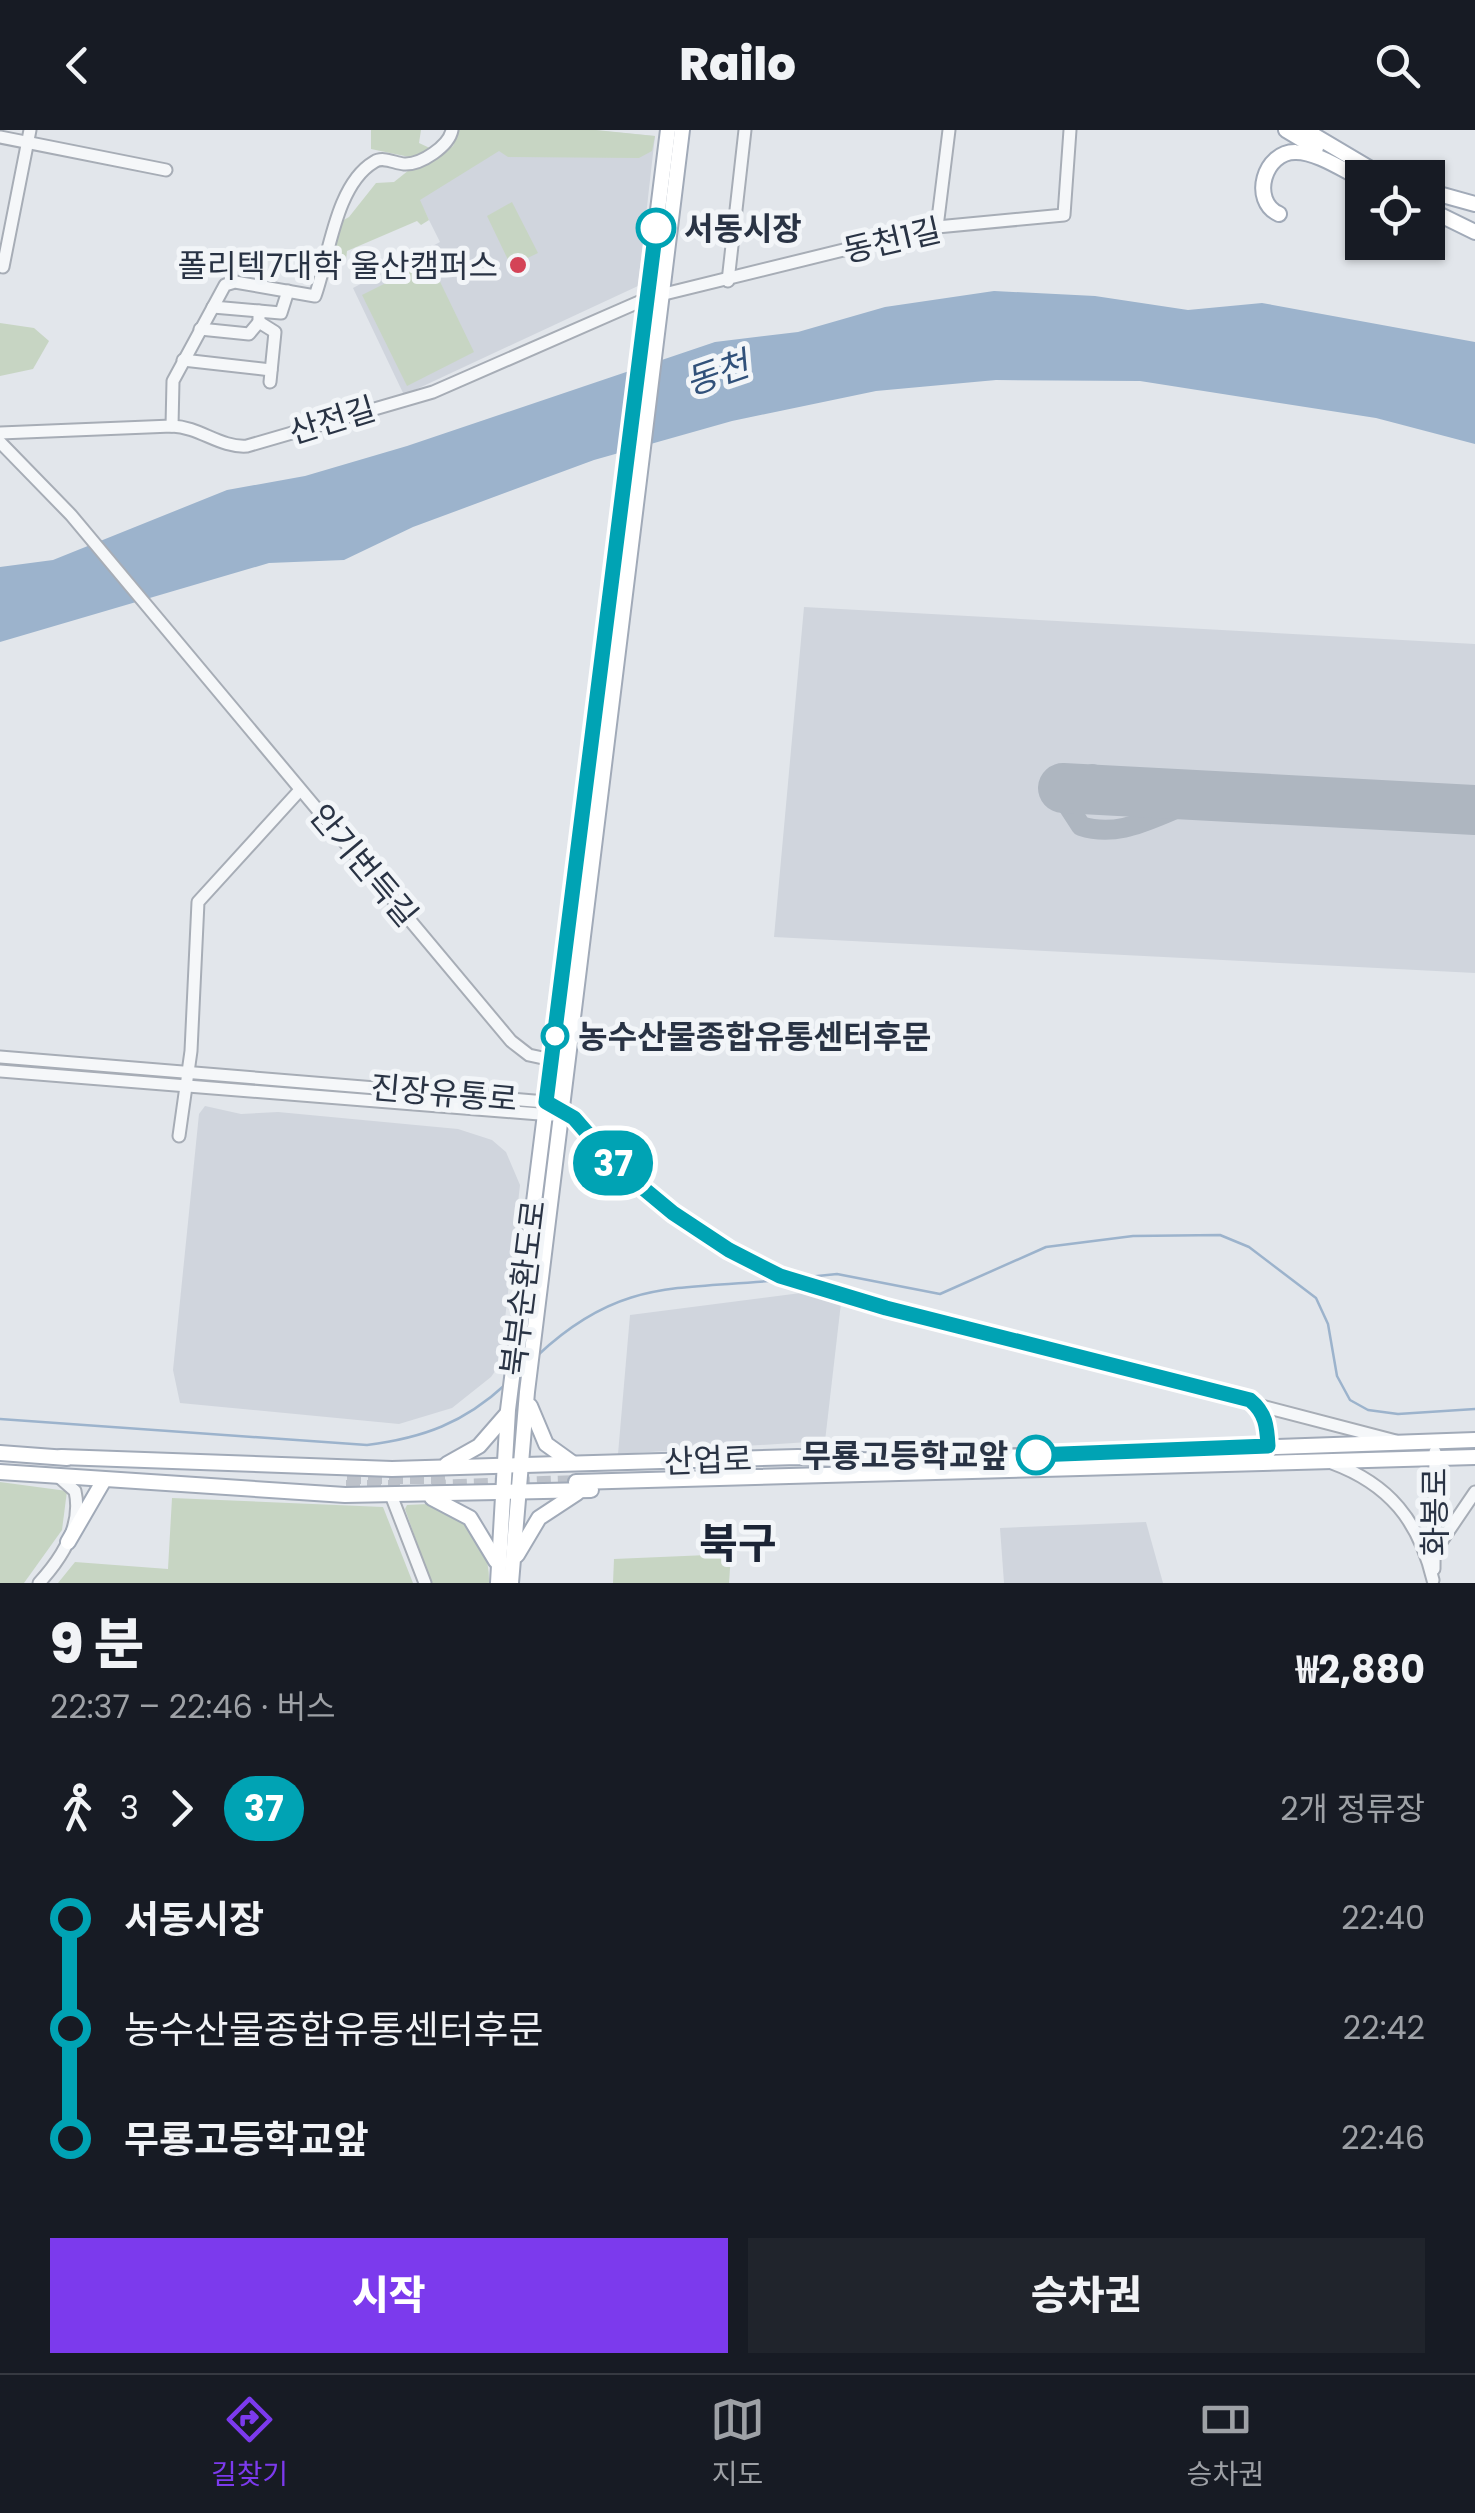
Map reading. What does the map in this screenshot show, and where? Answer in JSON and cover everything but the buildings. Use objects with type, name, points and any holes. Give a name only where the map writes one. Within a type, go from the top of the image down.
[{"type":"main road","name":"북부순환도로","points":[[509,1493],[520,1466],[668,130]]},
{"type":"main road","name":"북부순환도로","points":[[509,1493],[503,1466],[545,1110],[627,523],[664,294],[682,130]]},
{"type":"main road","points":[[1286,130],[1345,160]]},
{"type":"main road","points":[[1305,130],[1351,160]]},
{"type":"main road","points":[[1279,214],[1270,210],[1263,196],[1269,166],[1282,155],[1305,153],[1345,166]]},
{"type":"main road","points":[[1445,198],[1475,204]]},
{"type":"main road","points":[[1445,204],[1475,221]]},
{"type":"main road","points":[[1445,217],[1475,232]]},
{"type":"main road","points":[[503,1573],[539,1518],[563,1500],[581,1477],[546,1444],[527,1388]]},
{"type":"main road","points":[[430,1469],[470,1453],[490,1437],[509,1406]]},
{"type":"main road","name":"산업로","points":[[0,1469],[104,1480],[417,1495],[509,1493],[581,1477],[798,1458],[881,1468],[1268,1446],[1475,1440]]},
{"type":"main road","name":"산업로","points":[[0,1453],[346,1482],[0,1469]]},
{"type":"main road","name":"산업로","points":[[61,1457],[430,1469],[520,1466],[581,1477],[1475,1456]]},
{"type":"main road","points":[[68,1542],[104,1480]]},
{"type":"main road","points":[[503,1573],[509,1493]]},
{"type":"main road","points":[[417,1495],[444,1501],[470,1518],[512,1583]]},
{"type":"street","points":[[172,426],[171,392],[225,285],[234,282],[315,296],[344,201],[371,164],[379,159],[416,162],[446,144],[452,130]]},
{"type":"street","points":[[728,281],[745,130]]},
{"type":"street","points":[[938,227],[949,130]]},
{"type":"street","name":"동천1길","points":[[664,294],[938,227],[1064,214],[1070,130]]},
{"type":"street","points":[[0,138],[28,136],[166,170]]},
{"type":"street","points":[[3,267],[28,136]]},
{"type":"street","points":[[213,307],[259,316],[280,313],[288,292]]},
{"type":"street","name":"산전길","points":[[0,433],[172,426],[194,428],[228,445],[248,446],[433,392],[664,294]]},
{"type":"street","points":[[200,330],[249,334],[259,316]]},
{"type":"street","points":[[184,360],[270,376],[275,332],[259,316]]},
{"type":"street","name":"안기번득길","points":[[0,442],[71,515],[511,1041],[530,1054],[552,1060]]},
{"type":"street","points":[[179,1136],[188,1072],[198,902],[300,790]]},
{"type":"street","name":"진장유통로","points":[[0,1057],[188,1072],[561,1112]]},
{"type":"street","name":"진장유통로","points":[[0,1071],[545,1110]]},
{"type":"street","points":[[561,1112],[574,1118],[614,1164],[653,1198],[758,1266],[819,1291],[1400,1442]]},
{"type":"street","points":[[1250,1400],[1265,1417],[1269,1463]]},
{"type":"street","name":"화봉로","points":[[1433,1581],[1434,1441]]},
{"type":"street","points":[[1328,1461],[1366,1478],[1396,1501],[1420,1537],[1433,1581]]},
{"type":"street","points":[[39,1583],[68,1542],[77,1500],[72,1485],[59,1477]]},
{"type":"street","points":[[1434,1564],[1448,1527],[1475,1492]]},
{"type":"street","points":[[390,1495],[425,1583]]},
{"type":"shaded area","name":"폴리텍7대학 울산캠퍼스","points":[[592,130],[655,136],[638,286],[404,395],[353,288],[440,242],[419,200],[481,159],[504,147]]},
{"type":"shaded area","points":[[804,607],[1475,644],[1475,973],[774,937]]},
{"type":"shaded area","points":[[205,1106],[241,1114],[278,1112],[458,1129],[492,1140],[506,1152],[520,1185],[500,1364],[491,1377],[452,1408],[399,1424],[180,1403],[173,1370],[199,1114]]},
{"type":"shaded area","points":[[801,1293],[841,1303],[825,1441],[618,1454],[630,1315]]},
{"type":"shaded area","points":[[1146,1522],[1163,1583],[1004,1583],[1000,1528]]},
{"type":"green space","points":[[371,130],[421,130],[419,143],[434,150],[419,159],[371,149]]},
{"type":"green space","points":[[459,130],[596,130],[655,136],[652,151],[639,158],[508,157],[499,151],[420,200],[429,220],[421,225],[417,221],[347,251],[346,260],[340,260],[331,250],[340,222],[349,217],[376,183],[394,182],[414,166],[424,166],[453,146]]},
{"type":"green space","points":[[512,202],[538,253],[511,266],[487,216]]},
{"type":"green space","points":[[430,261],[474,352],[407,386],[362,295]]},
{"type":"green space","points":[[0,323],[34,328],[49,341],[33,369],[0,376]]},
{"type":"green space","points":[[0,1482],[67,1491],[62,1530],[24,1583],[0,1583]]},
{"type":"green space","points":[[172,1498],[383,1507],[413,1583],[58,1583],[75,1562],[168,1569]]},
{"type":"green space","points":[[428,1504],[455,1513],[474,1531],[486,1555],[489,1583],[431,1583],[405,1509],[407,1505]]},
{"type":"green space","points":[[731,1554],[729,1583],[613,1583],[614,1559]]},
{"type":"water","name":"동천","points":[[994,291],[1095,296],[1188,310],[1262,303],[1475,342],[1475,444],[1376,418],[1140,381],[996,380],[876,391],[732,421],[594,460],[413,527],[344,560],[269,563],[0,642],[0,567],[53,560],[227,490],[305,476],[407,446],[715,342],[798,332],[885,307]]},
{"type":"waterway","points":[[798,1278],[837,1274],[940,1294],[1046,1247],[1133,1236],[1220,1235],[1249,1247],[1316,1298],[1328,1324],[1337,1376],[1350,1400],[1368,1410],[1398,1414],[1475,1409]]},
{"type":"waterway","points":[[538,1355],[568,1330],[623,1300],[680,1288],[780,1280]]},
{"type":"waterway","points":[[0,1419],[367,1445],[442,1427],[506,1384]]},
{"type":"taxiway","points":[[1169,793],[1092,774],[1070,788],[1068,806],[1081,826],[1118,829],[1188,804],[1225,796]]},
{"type":"runway","points":[[1063,788],[1475,810]]},
{"type":"tunnel","points":[[347,1477],[445,1477]]},
{"type":"tunnel","points":[[432,1487],[576,1482]]},
{"type":"tunnel","points":[[346,1487],[400,1487]]},
{"type":"bus line","name":"37","points":[[656,228],[546,1102],[574,1118],[614,1164],[673,1213],[729,1250],[780,1276],[819,1291],[1250,1400],[1260,1407],[1268,1431],[1268,1446],[1036,1455]]},
{"type":"place","name":"서동시장","points":[[656,228]]},
{"type":"place","name":"폴리텍7대학 울산캠퍼스","points":[[518,265]]},
{"type":"place","name":"농수산물종합유통센터후문","points":[[555,1036]]},
{"type":"place","name":"무룡고등학교앞","points":[[1036,1455]]},
{"type":"district","name":"북구","points":[[738,1543]]}]
